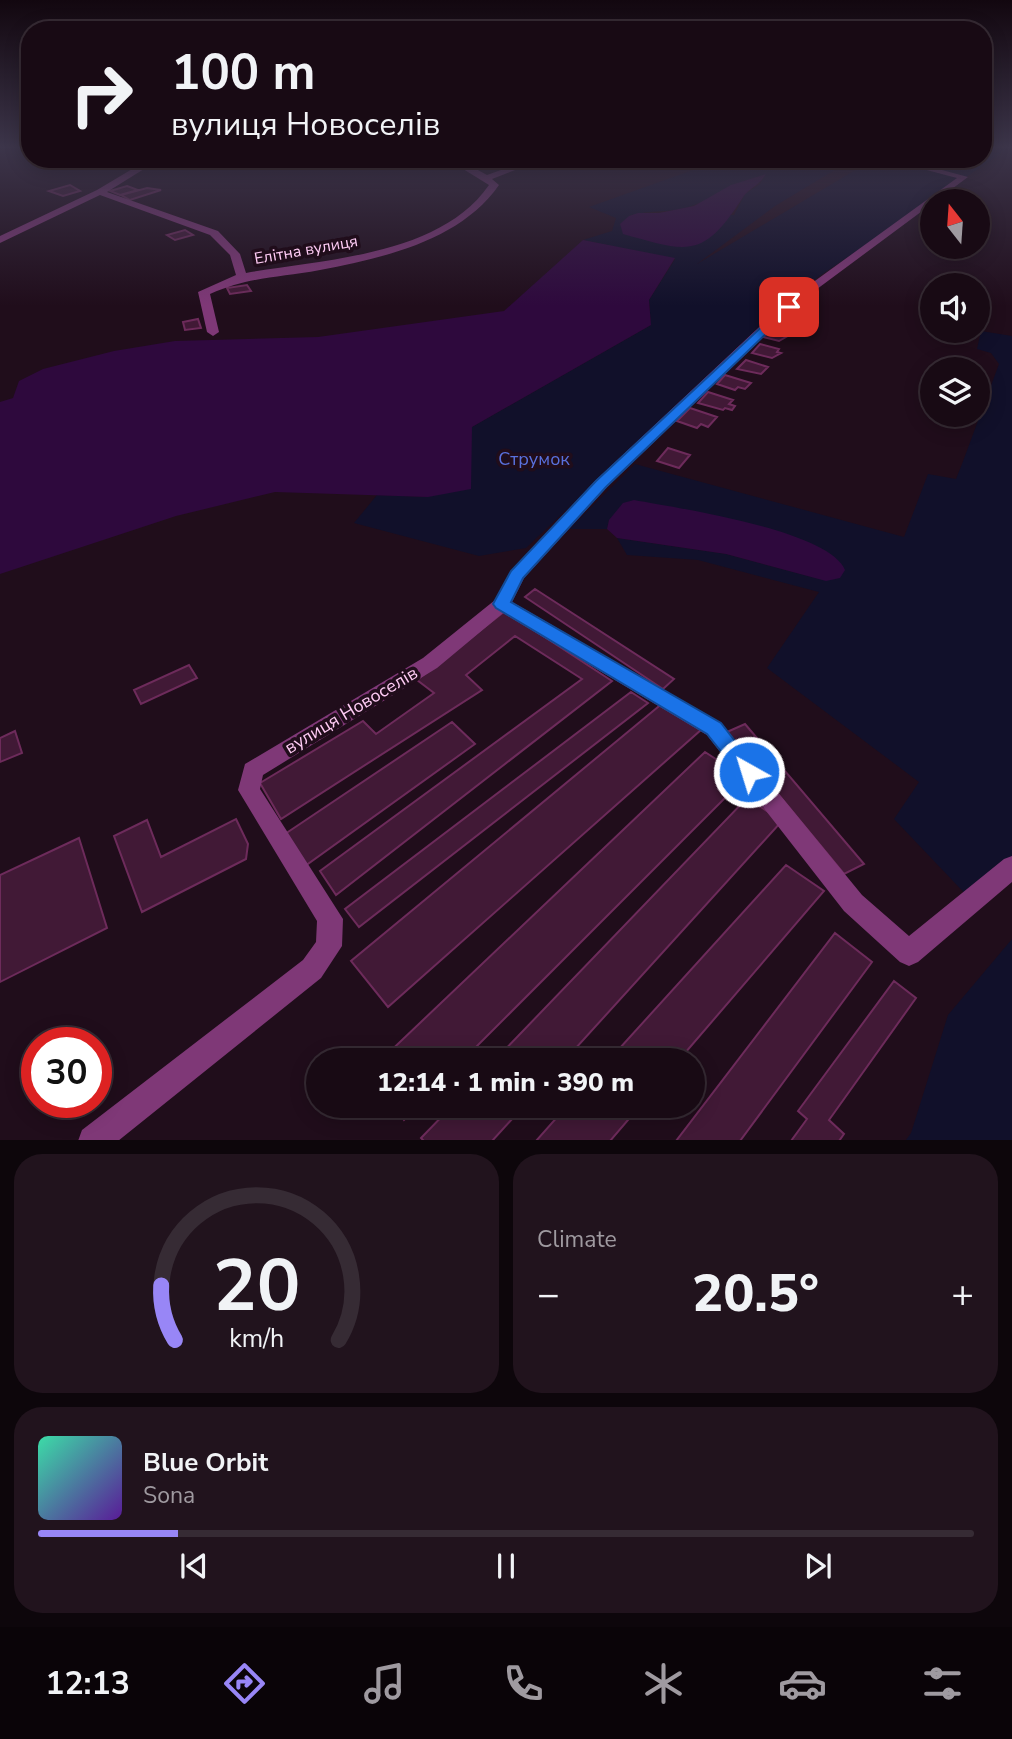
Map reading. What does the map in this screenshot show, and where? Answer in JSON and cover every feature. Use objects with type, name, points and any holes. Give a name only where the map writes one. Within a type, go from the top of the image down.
[{"type":"street","points":[[0,240],[85,199]]},
{"type":"street","points":[[120,199],[214,233],[235,254],[242,277]]},
{"type":"street","name":"Елітна вулиця","points":[[213,332],[204,292],[242,277],[344,261],[434,233],[470,214],[487,199]]},
{"type":"street","name":"вулиця Новоселів","points":[[93,1140],[312,969],[329,946],[330,919],[249,790],[253,770],[430,663],[502,604],[516,575],[601,484],[805,293],[934,199]]},
{"type":"street","points":[[502,604],[714,729],[853,903],[909,953],[1012,867]]},
{"type":"green space","name":"Струмок","points":[[611,199],[707,199],[686,208],[629,216],[734,215],[742,199],[786,199],[697,264],[806,199],[920,199],[920,208],[799,290],[526,548],[479,556],[354,523],[377,495],[428,497],[472,427],[651,325],[649,300],[675,259],[583,240],[612,231],[616,218],[589,207]]},
{"type":"green space","points":[[990,332],[1012,336],[1012,857],[973,902],[894,819],[919,782],[767,668],[819,592],[698,560],[627,555],[617,538],[726,554],[826,581],[609,520],[607,529],[569,529],[635,464],[904,537],[928,474],[956,479],[976,427],[990,427],[990,388],[999,364],[991,353],[977,349],[978,343],[990,343]]},
{"type":"green space","points":[[1012,939],[1012,1140],[906,1140],[911,1133],[948,1015]]},
{"type":"shaded area","points":[[706,199],[741,199],[717,232],[692,246],[664,245],[623,234],[620,224],[629,216],[694,206]]},
{"type":"shaded area","points":[[583,240],[675,258],[649,300],[651,325],[472,427],[471,489],[428,497],[275,492],[176,516],[0,574],[0,402],[13,398],[19,381],[43,369],[114,351],[175,341],[318,337],[504,311]]},
{"type":"shaded area","points":[[634,500],[715,515],[783,532],[811,543],[833,556],[845,570],[840,578],[826,581],[726,554],[617,538],[607,529],[609,520],[623,503]]},
{"type":"building","points":[[185,230],[193,235],[175,240],[167,235]]},
{"type":"building","points":[[247,285],[251,291],[230,294],[227,288]]},
{"type":"building","points":[[785,314],[805,320],[792,327],[776,323]]},
{"type":"building","points":[[198,319],[201,328],[185,330],[183,322]]},
{"type":"building","points":[[772,329],[791,334],[779,341],[763,337]]},
{"type":"building","points":[[760,344],[779,349],[777,352],[781,353],[772,358],[752,353]]},
{"type":"building","points":[[746,360],[768,367],[761,374],[737,369]]},
{"type":"building","points":[[725,375],[751,383],[745,389],[738,387],[735,390],[717,384]]},
{"type":"building","points":[[708,392],[733,400],[729,404],[735,406],[732,410],[723,410],[698,403]]},
{"type":"building","points":[[690,408],[717,417],[708,427],[701,424],[697,428],[677,421]]},
{"type":"building","points":[[668,448],[690,455],[679,468],[657,461]]},
{"type":"building","points":[[535,589],[674,679],[663,689],[525,597]]},
{"type":"building","points":[[505,611],[612,681],[336,895],[320,871],[582,679],[515,636],[466,675],[482,690],[281,819],[260,783],[363,721],[376,734],[434,693],[417,680]]},
{"type":"building","points":[[189,665],[197,678],[141,704],[134,690]]},
{"type":"building","points":[[631,692],[648,703],[359,927],[345,909]]},
{"type":"building","points":[[664,702],[702,729],[388,1007],[351,961]]},
{"type":"building","points":[[452,722],[475,744],[305,866],[285,834]]},
{"type":"building","points":[[745,724],[864,864],[844,874],[727,732]]},
{"type":"building","points":[[15,731],[22,753],[0,762],[0,738]]},
{"type":"building","points":[[705,752],[745,778],[475,1048],[394,1048]]},
{"type":"building","points":[[747,798],[782,821],[576,1048],[507,1048]]},
{"type":"building","points":[[236,819],[248,844],[246,859],[142,912],[114,836],[147,820],[161,857]]},
{"type":"building","points":[[79,838],[107,928],[0,982],[0,875]]},
{"type":"building","points":[[786,865],[824,891],[689,1048],[620,1048]]},
{"type":"building","points":[[835,933],[872,962],[741,1140],[677,1140],[694,1118],[705,1118],[705,1103]]},
{"type":"building","points":[[894,981],[916,998],[829,1120],[844,1134],[840,1140],[792,1140],[807,1119],[798,1111]]},
{"type":"building","points":[[440,1118],[513,1118],[493,1140],[421,1138]]},
{"type":"building","points":[[556,1118],[630,1118],[611,1140],[537,1140]]},
{"type":"route","points":[[749,772],[714,729],[502,604],[516,575],[601,484],[789,307]]}]
